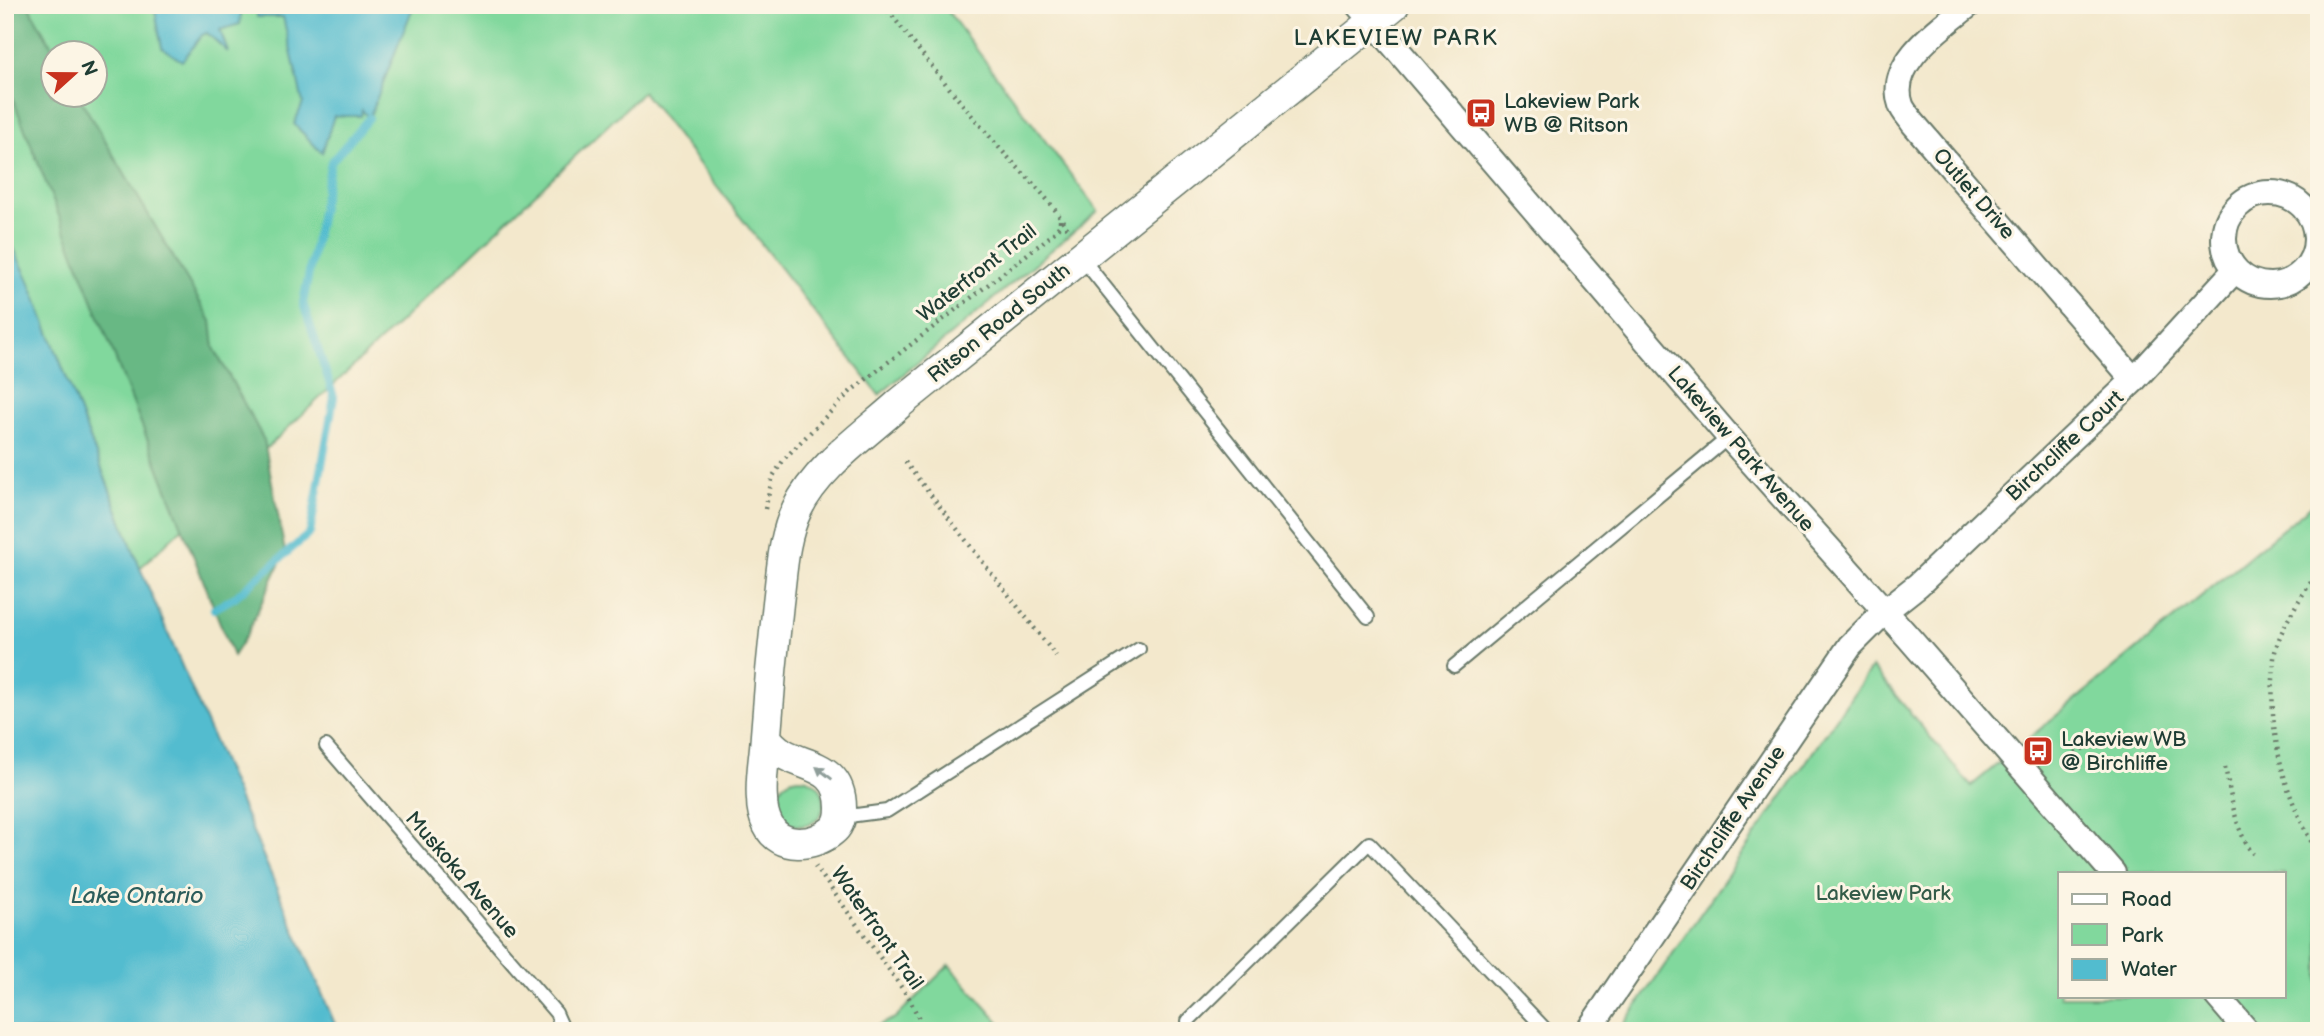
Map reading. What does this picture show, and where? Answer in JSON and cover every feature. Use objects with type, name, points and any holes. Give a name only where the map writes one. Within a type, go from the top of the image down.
[{"type":"street","name":"Outlet Drive","points":[[1969,5],[1912,54],[1900,75],[1898,91],[1901,106],[2134,380]]},
{"type":"street","name":"Ritson Road South","points":[[810,842],[788,842],[770,829],[764,816],[761,790],[768,697],[787,534],[809,489],[822,472],[900,403],[1081,257],[1375,11]]},
{"type":"street","name":"Lakeview Park Avenue","points":[[1375,11],[1729,437],[2112,872]]},
{"type":"street","name":"Birchcliffe Court","points":[[1885,611],[1918,585],[2134,380],[2235,270]]},
{"type":"street","name":"Birchcliffe Avenue","points":[[1588,1031],[1850,646],[1885,611]]},
{"type":"street","points":[[766,737],[777,752],[824,770],[836,783],[841,799],[841,817],[835,830],[810,842]]},
{"type":"street","points":[[2219,998],[2247,1031]]},
{"type":"lane","points":[[1081,257],[1368,617]]},
{"type":"lane","points":[[1454,666],[1729,437]]},
{"type":"lane","points":[[841,817],[887,811],[1139,649]]},
{"type":"lane","name":"Muskoka Avenue","points":[[326,746],[556,1013],[564,1031]]},
{"type":"lane","points":[[1188,1021],[1369,843],[1547,1031]]},
{"type":"path","name":"Waterfront Trail","points":[[765,517],[766,502],[774,476],[785,458],[842,400],[876,370],[1052,235],[1060,225],[1060,216],[1027,174],[999,147],[884,5]]},
{"type":"path","points":[[905,461],[1056,656]]},
{"type":"path","points":[[2319,571],[2298,600],[2275,652],[2272,698],[2276,744],[2284,779],[2306,834],[2319,855]]},
{"type":"path","points":[[2064,761],[2092,743],[2110,738],[2186,741]]},
{"type":"path","points":[[2225,767],[2244,842],[2253,854]]},
{"type":"path","name":"Waterfront Trail","points":[[810,842],[813,864],[909,998],[921,1024],[920,1031]]},
{"type":"green space","points":[[5,5],[943,5],[1098,211],[879,395],[643,92],[140,568],[29,281],[5,230]]},
{"type":"green space","points":[[5,5],[28,5],[47,38],[38,38],[38,108],[86,108],[211,321],[214,348],[264,440],[285,552],[247,634],[233,656],[5,79]]},
{"type":"green space","name":"Lakeview Park","points":[[2319,499],[2319,1031],[1619,1031],[1872,667],[1971,786]]},
{"type":"green space","points":[[800,778],[817,785],[824,802],[817,819],[800,826],[783,819],[776,802],[783,785]]},
{"type":"green space","points":[[949,965],[1007,1031],[866,1031],[895,1018]]},
{"type":"water","points":[[154,5],[242,5],[240,24],[220,30],[228,52],[207,33],[202,35],[182,61],[162,48]]},
{"type":"water","points":[[257,5],[414,5],[369,118],[362,110],[361,116],[334,116],[322,153],[294,124],[303,103],[283,17],[257,17]]},
{"type":"water","name":"Lake Ontario","points":[[5,230],[29,281],[140,568],[338,1031],[5,1031]]},
{"type":"waterway","points":[[214,609],[235,597],[310,533],[334,397],[303,303],[331,162],[369,118]]},
{"type":"place","name":"Lakeview Park WB @ Ritson","points":[[1481,113]]},
{"type":"place","name":"Lakeview WB @ Birchliffe","points":[[2038,751]]},
{"type":"district","name":"LAKEVIEW PARK","points":[[1396,38]]}]
